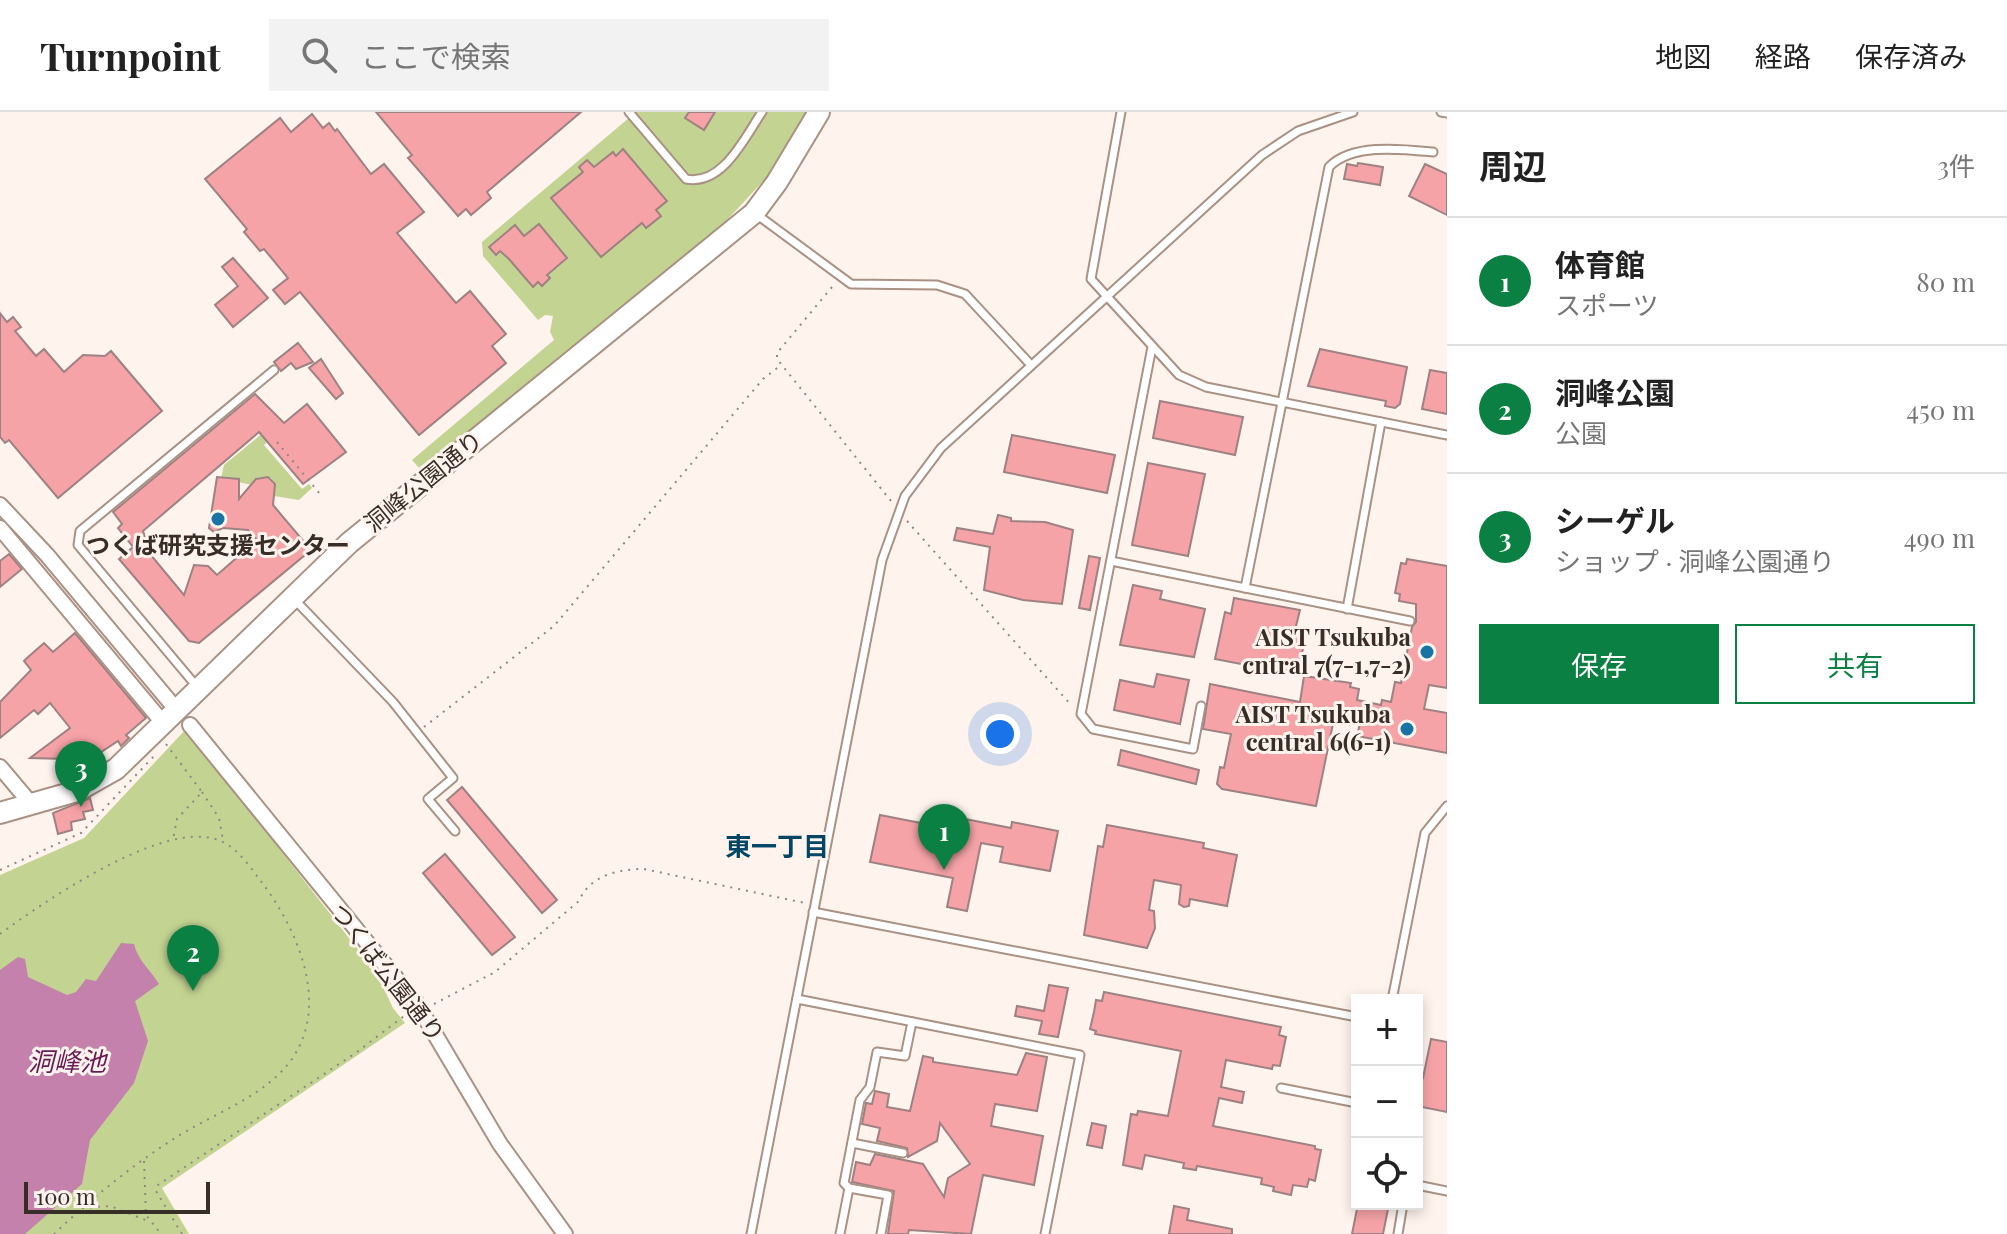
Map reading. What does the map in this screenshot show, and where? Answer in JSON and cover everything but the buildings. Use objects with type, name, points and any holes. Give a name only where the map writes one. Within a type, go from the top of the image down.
[{"type":"street","name":"洞峰公園通り","points":[[0,813],[100,781],[165,734],[199,689],[349,543],[754,213],[777,182],[819,112]]},
{"type":"street","points":[[0,505],[47,555],[170,702]]},
{"type":"street","points":[[0,528],[165,734]]},
{"type":"street","name":"つくば公園通り","points":[[190,725],[420,1008],[500,1144],[565,1234]]},
{"type":"street","points":[[0,767],[32,805]]},
{"type":"lane","points":[[629,112],[686,179],[694,180],[725,167],[762,112]]},
{"type":"lane","points":[[1121,112],[1090,273],[1093,283],[1152,347],[1190,381],[1447,435]]},
{"type":"lane","points":[[751,1234],[882,560],[905,496],[928,463],[1031,365],[1278,143],[1318,122],[1353,112]]},
{"type":"lane","points":[[1245,588],[1285,403],[1329,167],[1335,161],[1368,152],[1433,152]]},
{"type":"lane","points":[[754,213],[851,284],[937,285],[965,294],[1031,365]]},
{"type":"lane","points":[[1152,347],[1081,714],[1093,729],[1193,749],[1201,706]]},
{"type":"lane","points":[[199,689],[78,545],[80,531],[274,370]]},
{"type":"lane","points":[[1347,609],[1381,422]]},
{"type":"lane","points":[[1111,561],[1410,621]]},
{"type":"lane","points":[[292,597],[363,669],[453,778],[428,799],[455,831]]},
{"type":"lane","points":[[1393,994],[1425,833],[1447,806]]},
{"type":"lane","points":[[814,908],[1351,1016]]},
{"type":"lane","points":[[797,999],[1080,1055],[1045,1234]]},
{"type":"lane","points":[[881,1234],[888,1195],[849,1188],[844,1183],[860,1100],[870,1087],[877,1052],[905,1056],[912,1022]]},
{"type":"lane","points":[[1281,1088],[1351,1102]]},
{"type":"lane","points":[[852,1143],[903,1153]]},
{"type":"lane","points":[[1423,1186],[1447,1191]]},
{"type":"lane","points":[[840,1234],[849,1188]]},
{"type":"lane","points":[[1398,1234],[1402,1210]]},
{"type":"path","points":[[832,287],[777,353],[781,365],[892,503]]},
{"type":"path","points":[[417,733],[554,626],[763,379],[781,365]]},
{"type":"path","points":[[277,442],[320,494]]},
{"type":"path","points":[[907,520],[1072,706]]},
{"type":"path","points":[[165,734],[219,818],[223,842]]},
{"type":"path","points":[[0,870],[81,833],[156,755]]},
{"type":"path","points":[[173,841],[177,819],[202,792]]},
{"type":"path","points":[[0,934],[66,889],[113,864],[173,841],[206,837],[234,848],[279,904],[291,928],[306,976],[307,1020],[292,1058],[259,1089],[144,1159],[54,1234]]},
{"type":"path","points":[[182,1234],[156,1191],[158,1185],[420,1008],[495,972],[579,901],[585,888],[623,869],[644,869],[814,908]]},
{"type":"path","points":[[144,1159],[149,1222]]},
{"type":"path","points":[[82,1208],[110,1206],[139,1215],[161,1234]]},
{"type":"green space","points":[[636,112],[806,112],[766,178],[714,234],[421,470],[412,460],[554,340],[550,332],[553,316],[545,315],[538,320],[483,256],[482,242]]},
{"type":"green space","points":[[275,423],[280,430],[264,445],[302,489],[309,484],[312,488],[299,500],[274,496],[275,484],[271,478],[259,477],[252,485],[221,478],[224,465]]},
{"type":"green space","points":[[186,729],[377,974],[393,1008],[405,1023],[162,1188],[189,1234],[0,1234],[0,875],[84,838]]},
{"type":"water","name":"洞峰池","points":[[121,943],[134,944],[141,960],[159,984],[135,1001],[148,1041],[134,1083],[90,1140],[82,1184],[25,1234],[0,1234],[0,970],[18,957],[25,959],[28,977],[67,995],[76,992],[86,979],[96,981]]},
{"type":"place","name":"つくば研究支援センター","points":[[218,519]]},
{"type":"place","name":"AIST Tsukuba cntral 7(7-1,7-2)","points":[[1427,652]]},
{"type":"place","name":"AIST Tsukuba central 6(6-1)","points":[[1407,729]]},
{"type":"place","name":"シーゲル","points":[[81,807]]},
{"type":"place","name":"体育館","points":[[944,870]]},
{"type":"place","name":"洞峰公園","points":[[193,991]]},
{"type":"district","name":"東一丁目","points":[[777,847]]}]
